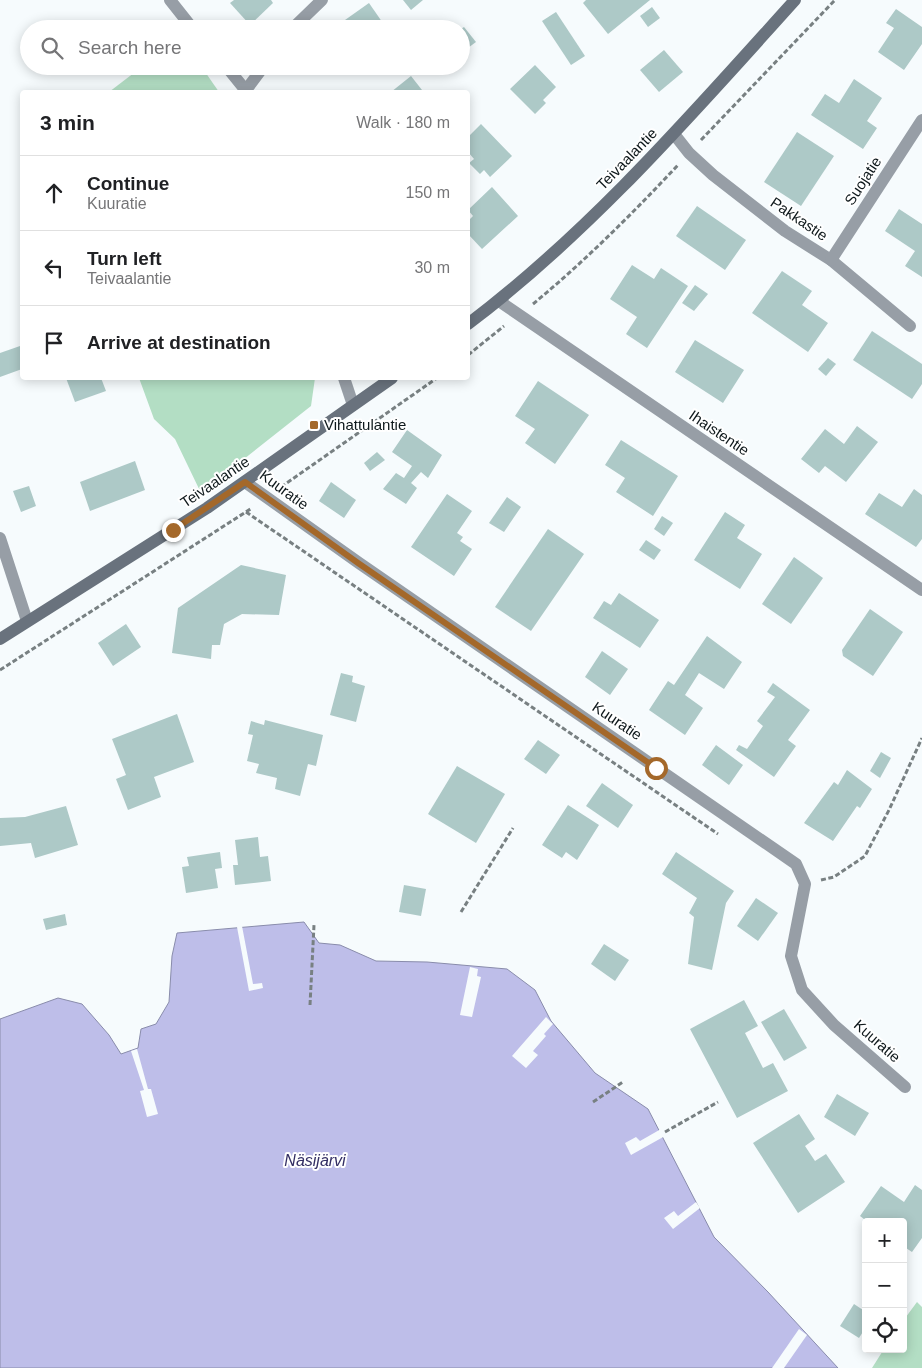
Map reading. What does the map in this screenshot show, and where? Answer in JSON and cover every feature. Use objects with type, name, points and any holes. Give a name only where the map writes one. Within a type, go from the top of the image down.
[{"type":"main road","name":"Teivaalantie","points":[[470,323],[499,301],[586,223],[674,134],[795,0]]},
{"type":"main road","name":"Teivaalantie","points":[[0,639],[207,508],[389,380]]},
{"type":"street","points":[[170,0],[186,20]]},
{"type":"street","points":[[301,20],[322,0]]},
{"type":"street","points":[[234,75],[246,90]]},
{"type":"street","points":[[248,90],[258,75]]},
{"type":"street","name":"Suojatie","points":[[831,260],[922,120]]},
{"type":"street","name":"Pakkastie","points":[[674,134],[689,153],[713,175],[785,232],[831,260],[910,326]]},
{"type":"street","name":"Ihaistentie","points":[[499,301],[922,590]]},
{"type":"street","points":[[345,380],[353,405]]},
{"type":"street","name":"Kuuratie","points":[[245,482],[796,864],[805,884],[792,956],[802,990],[834,1025],[905,1087]]},
{"type":"street","points":[[0,538],[26,622]]},
{"type":"path","points":[[470,353],[562,280],[629,218],[835,0]]},
{"type":"path","points":[[0,670],[246,512],[433,380]]},
{"type":"path","points":[[246,512],[725,839]]},
{"type":"path","points":[[805,884],[834,877],[865,856],[922,738]]},
{"type":"path","points":[[461,912],[513,828]]},
{"type":"path","points":[[310,1005],[314,925]]},
{"type":"path","points":[[593,1102],[623,1082]]},
{"type":"path","points":[[665,1132],[718,1102]]},
{"type":"green space","points":[[131,75],[207,75],[218,90],[112,90]]},
{"type":"green space","points":[[140,380],[315,380],[311,406],[201,493],[175,439],[154,419]]},
{"type":"green space","points":[[917,1302],[922,1307],[922,1368],[872,1368],[881,1353],[907,1353],[907,1316]]},
{"type":"water","name":"Näsijärvi","points":[[304,922],[319,943],[340,945],[376,961],[427,962],[507,969],[535,990],[551,1021],[595,1073],[648,1109],[714,1237],[838,1368],[0,1368],[0,1019],[58,998],[82,1004],[109,1035],[121,1054],[138,1048],[141,1029],[156,1024],[169,1002],[172,956],[177,933]]},
{"type":"pier","points":[[242,926],[253,984],[262,983],[263,988],[249,991],[237,927]]},
{"type":"pier","points":[[470,967],[478,969],[477,976],[481,977],[472,1017],[460,1015]]},
{"type":"pier","points":[[546,1017],[553,1024],[544,1034],[546,1036],[533,1051],[538,1055],[526,1068],[512,1056]]},
{"type":"pier","points":[[137,1049],[148,1089],[151,1089],[158,1114],[147,1117],[140,1091],[144,1090],[131,1051]]},
{"type":"pier","points":[[661,1129],[665,1136],[631,1155],[625,1143],[636,1137],[640,1141]]},
{"type":"pier","points":[[696,1202],[700,1208],[673,1229],[664,1218],[674,1211],[678,1216]]},
{"type":"pier","points":[[799,1329],[807,1335],[784,1368],[772,1368]]},
{"type":"building","points":[[234,0],[271,0],[273,3],[255,20],[245,20],[230,3]]},
{"type":"building","points":[[403,0],[423,0],[411,10]]},
{"type":"building","points":[[586,0],[650,0],[608,34],[583,3]]},
{"type":"building","points":[[369,3],[381,20],[345,20]]},
{"type":"building","points":[[652,7],[660,18],[648,27],[640,16]]},
{"type":"building","points":[[896,9],[922,27],[922,44],[904,70],[878,52],[894,28],[886,23]]},
{"type":"building","points":[[556,12],[585,56],[571,65],[542,21]]},
{"type":"building","points":[[470,34],[476,42],[470,46]]},
{"type":"building","points":[[664,50],[683,72],[659,92],[640,70]]},
{"type":"building","points":[[535,65],[556,87],[543,100],[546,103],[535,114],[510,89]]},
{"type":"building","points":[[411,76],[422,90],[394,90]]},
{"type":"building","points":[[854,79],[882,98],[867,121],[877,128],[863,149],[811,115],[825,94],[839,103]]},
{"type":"building","points":[[481,124],[512,156],[490,177],[484,170],[480,174],[470,164],[474,159],[470,154],[470,135]]},
{"type":"building","points":[[797,132],[834,156],[801,206],[764,182]]},
{"type":"building","points":[[492,187],[518,216],[482,249],[470,236],[470,219],[473,216],[470,212],[470,208]]},
{"type":"building","points":[[697,206],[746,240],[725,270],[676,236]]},
{"type":"building","points":[[899,209],[922,224],[922,277],[905,266],[915,251],[885,231]]},
{"type":"building","points":[[632,265],[654,279],[661,268],[688,286],[647,348],[626,334],[637,317],[610,299]]},
{"type":"building","points":[[782,271],[812,291],[802,305],[828,323],[808,352],[752,313]]},
{"type":"building","points":[[695,285],[708,294],[694,311],[682,303]]},
{"type":"building","points":[[872,331],[922,364],[922,384],[912,399],[853,360]]},
{"type":"building","points":[[695,340],[744,370],[723,403],[675,372]]},
{"type":"building","points":[[20,346],[20,370],[0,377],[0,353]]},
{"type":"building","points":[[828,358],[836,364],[826,376],[818,369]]},
{"type":"building","points":[[67,380],[102,380],[106,391],[75,402]]},
{"type":"building","points":[[538,381],[589,415],[555,464],[525,443],[535,429],[515,416]]},
{"type":"building","points":[[857,426],[878,442],[846,482],[825,466],[819,473],[801,459],[825,429],[844,444]]},
{"type":"building","points":[[407,430],[442,455],[428,478],[421,472],[411,483],[417,488],[406,504],[383,489],[396,473],[404,478],[412,466],[392,452]]},
{"type":"building","points":[[621,440],[678,476],[653,516],[616,492],[625,478],[605,465]]},
{"type":"building","points":[[377,452],[385,460],[370,471],[364,463]]},
{"type":"building","points":[[135,461],[145,490],[90,511],[80,482]]},
{"type":"building","points":[[331,482],[356,500],[344,518],[319,501]]},
{"type":"building","points":[[29,486],[36,506],[21,512],[13,491]]},
{"type":"building","points":[[914,489],[922,495],[922,539],[916,547],[865,514],[879,493],[902,507]]},
{"type":"building","points":[[447,494],[472,511],[457,533],[463,537],[460,541],[472,549],[454,576],[411,547]]},
{"type":"building","points":[[507,497],[521,507],[504,532],[489,523]]},
{"type":"building","points":[[725,512],[745,525],[737,538],[762,554],[740,589],[694,560]]},
{"type":"building","points":[[662,516],[673,523],[664,536],[654,529]]},
{"type":"building","points":[[548,529],[584,554],[531,631],[495,607]]},
{"type":"building","points":[[646,540],[661,550],[654,560],[639,550]]},
{"type":"building","points":[[794,557],[823,578],[791,624],[762,604]]},
{"type":"building","points":[[241,565],[286,575],[279,615],[242,614],[224,624],[220,645],[212,645],[211,659],[172,653],[178,608]]},
{"type":"building","points":[[619,593],[659,620],[640,648],[593,618],[604,601],[611,605]]},
{"type":"building","points":[[870,609],[903,632],[873,676],[843,656],[842,650]]},
{"type":"building","points":[[126,624],[141,647],[113,666],[98,643]]},
{"type":"building","points":[[707,636],[742,662],[724,689],[699,673],[685,695],[703,708],[685,735],[649,710],[668,681],[674,685]]},
{"type":"building","points":[[602,651],[628,669],[610,695],[585,677]]},
{"type":"building","points":[[341,673],[353,676],[352,682],[365,686],[356,722],[330,715]]},
{"type":"building","points":[[773,683],[810,710],[788,740],[796,746],[774,777],[736,750],[739,745],[747,749],[763,726],[757,721],[775,697],[767,692]]},
{"type":"building","points":[[177,714],[194,762],[154,777],[161,797],[128,810],[116,779],[126,775],[112,739]]},
{"type":"building","points":[[265,720],[323,735],[316,766],[308,764],[300,796],[275,789],[277,778],[256,773],[259,764],[247,761],[253,735],[248,734],[251,721],[264,725]]},
{"type":"building","points":[[538,740],[560,755],[546,774],[524,759]]},
{"type":"building","points":[[716,745],[743,765],[729,785],[702,765]]},
{"type":"building","points":[[881,752],[891,758],[880,778],[870,771]]},
{"type":"building","points":[[457,766],[505,794],[476,843],[428,814]]},
{"type":"building","points":[[847,770],[872,789],[860,808],[857,806],[833,841],[804,823],[834,782],[838,785]]},
{"type":"building","points":[[602,783],[633,805],[618,828],[586,806]]},
{"type":"building","points":[[568,805],[599,825],[577,860],[566,852],[562,858],[542,845]]},
{"type":"building","points":[[66,806],[78,845],[35,858],[31,843],[0,846],[0,818],[25,817]]},
{"type":"building","points":[[258,837],[260,857],[268,856],[271,881],[235,885],[233,865],[238,865],[235,840]]},
{"type":"building","points":[[220,852],[222,868],[215,869],[218,888],[186,893],[182,867],[189,866],[187,857]]},
{"type":"building","points":[[676,852],[734,891],[726,903],[712,970],[688,964],[694,917],[689,913],[697,898],[662,874]]},
{"type":"building","points":[[404,885],[426,889],[421,916],[399,912]]},
{"type":"building","points":[[756,898],[778,913],[758,941],[737,926]]},
{"type":"building","points":[[65,914],[67,925],[46,930],[43,919]]},
{"type":"building","points":[[604,944],[629,960],[615,981],[591,964]]},
{"type":"building","points":[[744,1000],[758,1026],[745,1033],[763,1068],[773,1063],[788,1091],[737,1118],[690,1029]]},
{"type":"building","points":[[784,1009],[807,1048],[784,1061],[761,1022]]},
{"type":"building","points":[[837,1094],[869,1113],[855,1136],[824,1117]]},
{"type":"building","points":[[799,1114],[815,1139],[805,1146],[815,1161],[826,1154],[845,1182],[798,1213],[753,1143]]},
{"type":"building","points":[[915,1185],[922,1190],[922,1238],[912,1252],[907,1249],[907,1218],[863,1218],[860,1216],[881,1186],[904,1202]]},
{"type":"building","points":[[854,1304],[862,1309],[862,1333],[859,1338],[840,1326]]},
{"type":"place","name":"Vihattulantie","points":[[314,425]]},
{"type":"route","points":[[173,530],[245,482],[358,563],[656,768]]}]
